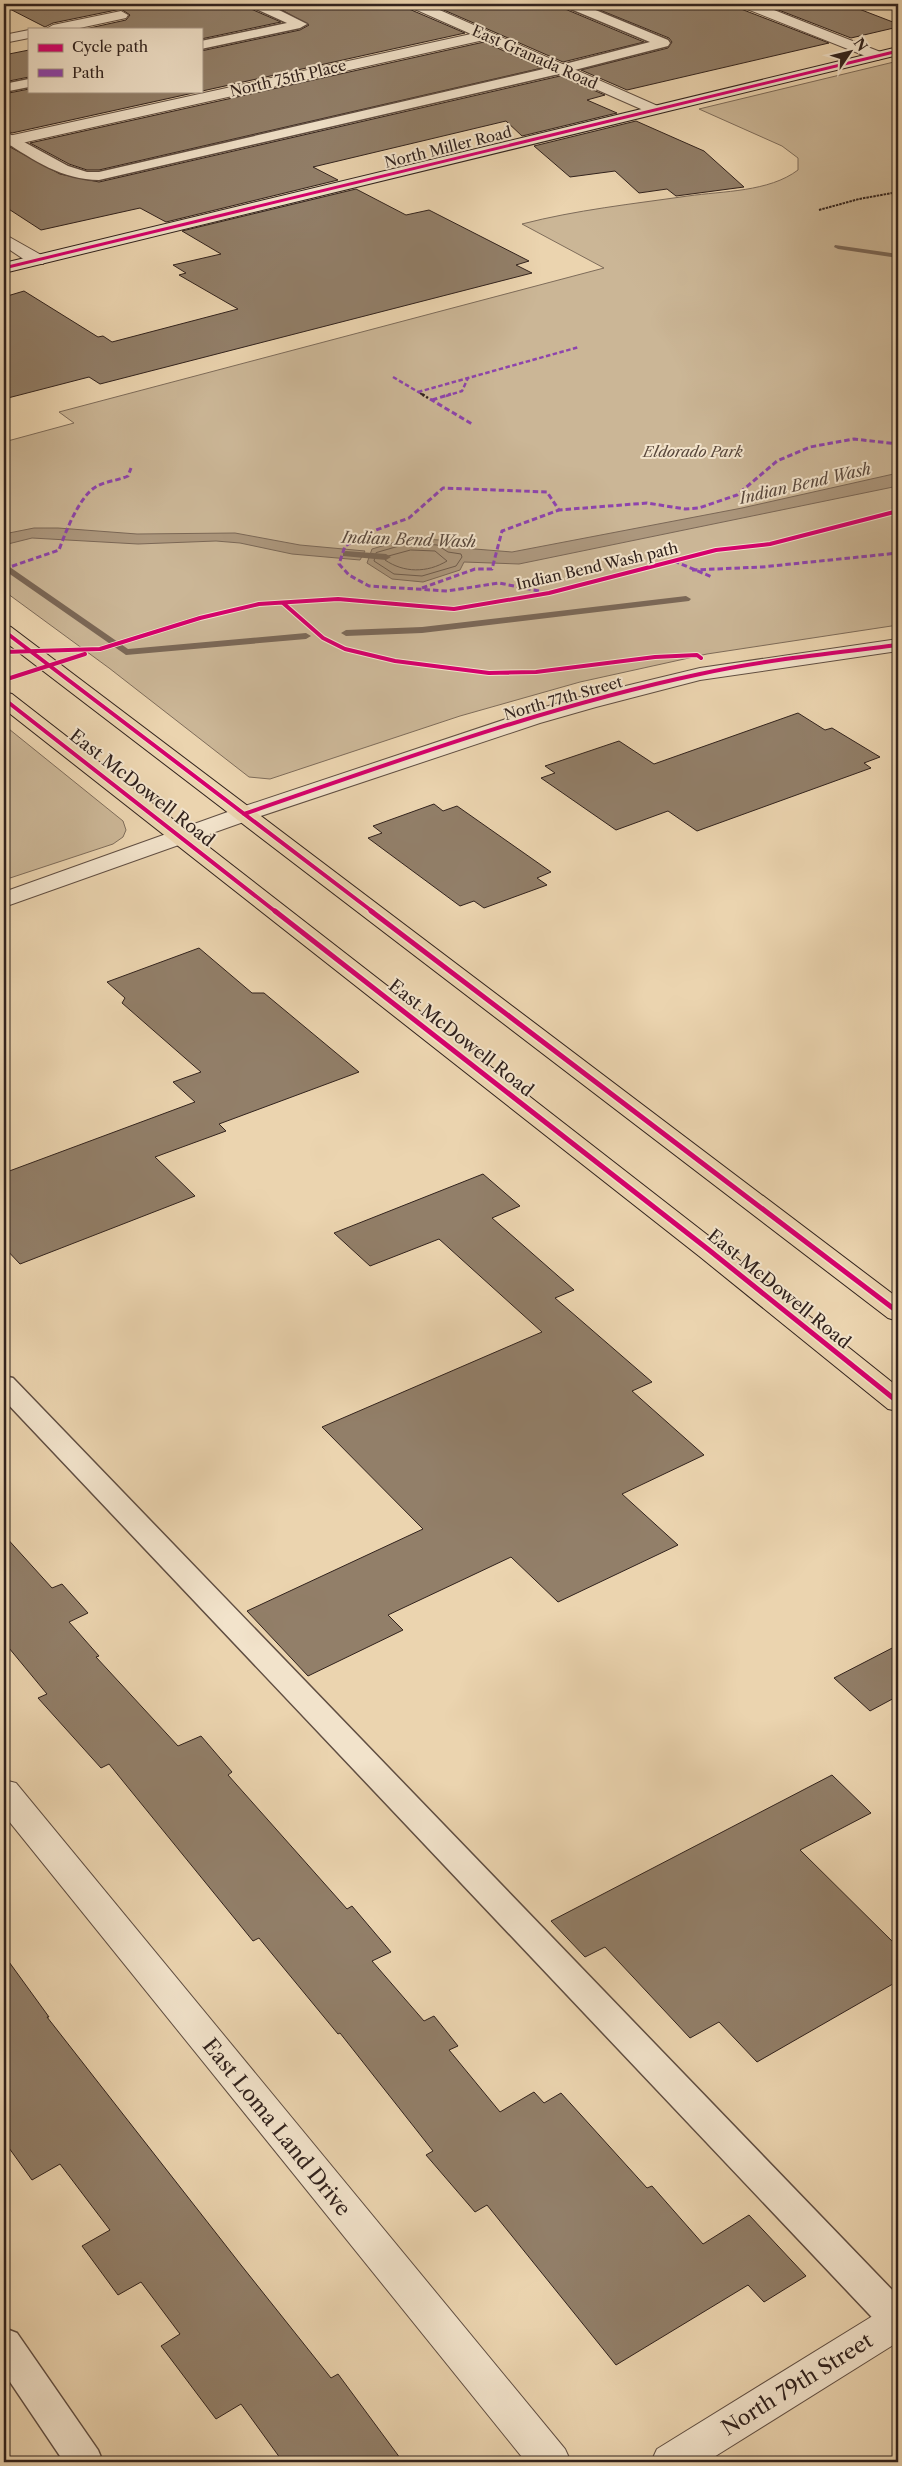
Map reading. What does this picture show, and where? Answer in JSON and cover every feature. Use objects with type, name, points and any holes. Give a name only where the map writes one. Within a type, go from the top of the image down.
[{"type":"main road","points":[[4,631],[898,1312]]},
{"type":"main road","name":"East McDowell Road","points":[[4,699],[709,1250],[898,1402]]},
{"type":"street","points":[[58,28],[121,15],[99,4]]},
{"type":"street","name":"East Granada Road","points":[[415,4],[655,110]]},
{"type":"street","points":[[747,4],[878,56]]},
{"type":"street","points":[[4,39],[28,34]]},
{"type":"street","name":"North 75th Place","points":[[6,139],[485,35]]},
{"type":"street","name":"North Miller Road","points":[[4,268],[898,51]]},
{"type":"street","points":[[4,239],[37,260]]},
{"type":"street","name":"North 77th Street","points":[[4,900],[244,814],[532,718],[588,702],[700,674],[898,645]]},
{"type":"street","name":"East Loma Land Drive","points":[[4,1792],[551,2462]]},
{"type":"street","name":"North 79th Street","points":[[671,2462],[898,2321]]},
{"type":"lane","points":[[202,45],[300,24],[257,4]]},
{"type":"lane","points":[[6,139],[72,173],[87,177],[99,176],[563,69],[663,42],[571,4]]},
{"type":"lane","points":[[4,88],[28,83]]},
{"type":"lane","points":[[4,1384],[898,2321]]},
{"type":"lane","points":[[4,2344],[85,2462]]},
{"type":"path","points":[[819,210],[858,199],[898,192]]},
{"type":"path","points":[[420,393],[428,398]]},
{"type":"green space","name":"Eldorado Park","points":[[898,61],[898,625],[707,654],[580,682],[460,716],[270,779],[249,777],[109,668],[4,591],[4,442],[74,423],[59,412],[604,268],[522,224],[604,208],[760,187],[774,183],[798,170],[798,158],[782,146],[699,109]]},
{"type":"green space","points":[[4,725],[123,821],[126,830],[123,837],[113,844],[4,880]]},
{"type":"water","points":[[898,473],[898,486],[519,564],[464,562],[460,570],[423,582],[392,579],[367,563],[372,549],[409,538],[439,540],[450,547],[512,552],[742,508]]},
{"type":"water","points":[[34,528],[137,534],[235,533],[300,545],[365,551],[360,560],[292,554],[240,543],[216,541],[138,544],[32,538],[4,545],[4,534]]},
{"type":"building","points":[[4,4],[249,4],[251,9],[281,22],[202,39],[202,28],[90,28],[126,20],[130,15],[121,9],[53,23],[45,27],[4,6]]},
{"type":"building","points":[[271,4],[406,4],[409,9],[465,33],[202,91],[202,51],[300,30],[309,25]]},
{"type":"building","points":[[430,4],[563,4],[565,9],[644,42],[563,62]]},
{"type":"building","points":[[585,4],[738,4],[741,9],[829,43],[627,90],[581,70],[668,48],[672,42],[669,38]]},
{"type":"building","points":[[763,4],[846,4],[898,24],[898,27],[851,38]]},
{"type":"building","points":[[484,42],[542,68],[99,170],[87,170],[69,164],[30,143]]},
{"type":"building","points":[[28,50],[28,77],[4,82],[4,55]]},
{"type":"building","points":[[560,76],[605,95],[587,100],[617,113],[522,136],[506,121],[313,167],[338,180],[166,222],[140,208],[41,230],[4,206],[4,149],[10,147],[60,174],[99,182]]},
{"type":"building","points":[[28,89],[28,92],[198,92],[12,133],[4,129],[4,94]]},
{"type":"building","points":[[636,121],[704,151],[744,187],[676,196],[667,189],[639,193],[615,171],[570,177],[534,146]]},
{"type":"building","points":[[356,189],[406,215],[429,210],[529,261],[516,265],[532,273],[100,384],[89,377],[4,399],[4,297],[24,291],[98,337],[103,336],[112,342],[238,309],[179,275],[186,273],[173,265],[221,254],[182,231]]},
{"type":"building","points":[[798,713],[825,730],[832,728],[880,757],[864,763],[871,768],[697,831],[668,811],[616,830],[541,778],[555,773],[545,766],[619,741],[654,764]]},
{"type":"building","points":[[434,804],[443,811],[457,806],[551,872],[537,878],[547,885],[484,908],[474,901],[460,906],[368,838],[382,833],[373,826]]},
{"type":"building","points":[[199,948],[252,993],[264,993],[359,1072],[219,1124],[226,1131],[155,1157],[195,1196],[20,1264],[4,1247],[4,1173],[195,1102],[173,1082],[201,1072],[122,1003],[125,998],[107,982]]},
{"type":"building","points":[[483,1174],[520,1206],[492,1218],[574,1290],[555,1298],[652,1382],[632,1391],[704,1455],[622,1494],[678,1545],[558,1602],[511,1557],[388,1615],[403,1630],[308,1676],[247,1611],[423,1529],[322,1427],[542,1332],[439,1239],[370,1266],[334,1233]]},
{"type":"building","points":[[4,1535],[52,1588],[62,1584],[88,1613],[69,1622],[99,1656],[96,1657],[178,1746],[201,1736],[232,1772],[228,1775],[347,1909],[352,1906],[391,1952],[372,1961],[424,2021],[434,2016],[458,2046],[449,2050],[500,2112],[534,2092],[544,2103],[561,2093],[647,2188],[652,2186],[703,2244],[749,2215],[806,2276],[764,2302],[748,2285],[616,2365],[487,2205],[475,2212],[426,2155],[433,2151],[340,2033],[338,2034],[259,1938],[253,1941],[109,1764],[101,1768],[38,1698],[47,1694],[4,1642]]},
{"type":"building","points":[[898,1645],[898,1696],[870,1711],[834,1678]]},
{"type":"building","points":[[832,1775],[871,1813],[800,1850],[898,1947],[898,1981],[757,2062],[719,2022],[690,2038],[605,1947],[585,1957],[551,1921]]},
{"type":"building","points":[[4,1955],[49,2017],[47,2017],[241,2265],[331,2378],[338,2374],[403,2462],[283,2462],[241,2404],[216,2419],[161,2346],[180,2334],[141,2282],[118,2295],[82,2246],[110,2230],[60,2164],[32,2180],[4,2141]]},
{"type":"waterway","points":[[838,247],[898,256]]},
{"type":"waterway","name":"Indian Bend Wash","points":[[346,554],[386,557]]},
{"type":"waterway","points":[[4,566],[126,652],[306,636]]},
{"type":"waterway","points":[[346,633],[422,630],[686,599]]},
{"type":"marked path","points":[[432,400],[462,391],[468,378],[579,347]]},
{"type":"marked path","points":[[393,377],[420,393]]},
{"type":"marked path","points":[[418,392],[468,378]]},
{"type":"marked path","points":[[430,399],[472,424]]},
{"type":"marked path","points":[[539,591],[499,583],[447,591],[369,586],[349,575],[339,564],[345,546],[365,534],[409,518],[443,488],[547,492],[559,510],[647,503],[679,509],[692,509],[721,502],[737,495],[777,461],[810,447],[839,440],[854,439],[869,439],[898,444]]},
{"type":"marked path","points":[[4,569],[59,550],[74,517],[90,492],[98,486],[128,476],[131,468]]},
{"type":"marked path","points":[[422,588],[475,569],[492,569],[502,531],[559,510]]},
{"type":"marked path","points":[[692,570],[762,567],[898,553]]},
{"type":"marked path","points":[[674,561],[712,577]]},
{"type":"cycle path","points":[[4,268],[898,51]]},
{"type":"cycle path","name":"Indian Bend Wash path","points":[[4,652],[100,649],[200,618],[259,604],[338,599],[454,609],[549,593],[716,550],[770,544],[898,511]]},
{"type":"cycle path","points":[[283,603],[323,638],[345,649],[395,661],[489,673],[536,672],[655,657],[697,655],[701,658]]},
{"type":"cycle path","points":[[4,631],[898,1312]]},
{"type":"cycle path","points":[[244,814],[470,737],[642,687],[749,665],[898,645]]},
{"type":"cycle path","points":[[4,680],[85,654]]},
{"type":"cycle path","points":[[4,699],[709,1250],[898,1402]]}]
